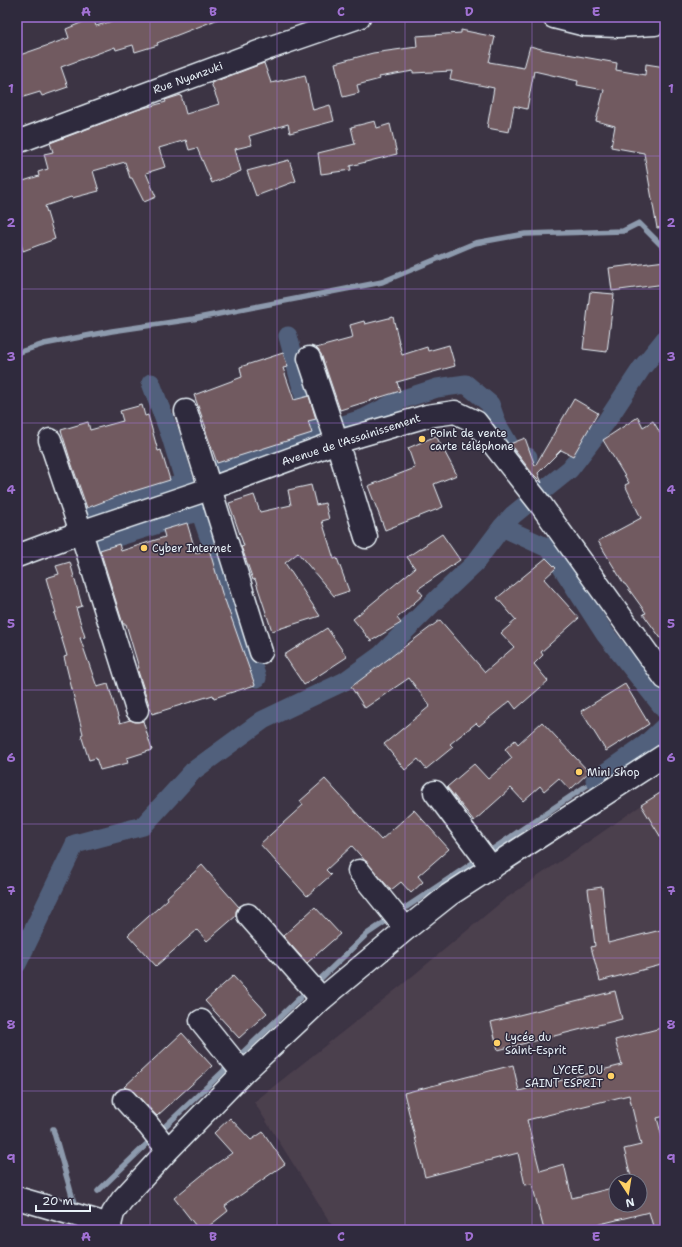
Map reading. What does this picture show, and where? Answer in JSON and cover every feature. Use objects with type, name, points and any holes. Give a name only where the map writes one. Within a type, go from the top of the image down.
[{"type":"street","name":"Rue Nyanzuki","points":[[17,142],[262,51],[359,17]]},
{"type":"street","points":[[554,17],[586,25],[619,26],[655,24],[665,20]]},
{"type":"street","points":[[309,358],[366,537]]},
{"type":"street","points":[[186,411],[209,489],[261,652]]},
{"type":"street","name":"Avenue de l'Assainissement","points":[[17,556],[81,532],[209,489],[337,442],[427,416],[455,412],[476,422],[541,505],[665,678]]},
{"type":"street","points":[[50,440],[81,532],[137,710]]},
{"type":"street","points":[[17,1198],[111,1228],[113,1212],[122,1200],[168,1150],[243,1073],[322,999],[449,895],[665,755]]},
{"type":"street","points":[[435,792],[492,868]]},
{"type":"street","points":[[358,871],[406,929]]},
{"type":"street","points":[[248,915],[322,999]]},
{"type":"street","points":[[201,1021],[243,1073]]},
{"type":"street","points":[[125,1100],[168,1150]]},
{"type":"shaded area","name":"Lycée du Saint-Esprit","points":[[665,789],[665,1230],[335,1230],[254,1102],[403,984],[505,899]]},
{"type":"building","points":[[125,17],[221,18],[157,43],[158,45],[135,52],[133,45],[116,50],[115,47],[61,67],[68,87],[42,96],[40,92],[17,99],[17,56],[69,38],[66,29],[93,18],[96,26]]},
{"type":"building","points":[[461,30],[495,37],[489,62],[524,68],[530,46],[617,63],[616,70],[645,75],[646,64],[665,67],[665,227],[657,228],[644,153],[611,147],[615,126],[596,121],[604,90],[577,85],[578,81],[534,71],[527,109],[514,106],[509,132],[487,128],[494,88],[450,79],[452,71],[413,73],[413,71],[379,77],[380,79],[357,85],[359,93],[343,97],[335,63],[373,53],[417,47],[416,36],[461,33]]},
{"type":"building","points":[[264,63],[271,83],[305,75],[313,110],[330,105],[334,121],[290,133],[288,124],[249,136],[252,145],[235,149],[241,171],[212,183],[197,148],[189,150],[186,140],[159,148],[165,167],[146,173],[156,197],[144,202],[132,178],[130,178],[125,162],[93,171],[99,191],[71,197],[45,206],[55,239],[23,251],[17,230],[17,183],[39,176],[38,172],[48,169],[44,154],[53,152],[50,143],[137,110],[166,102],[165,100],[181,95],[186,114],[219,104],[211,83]]},
{"type":"building","points":[[375,121],[377,128],[390,124],[397,154],[350,166],[351,170],[321,174],[318,153],[355,144],[351,127]]},
{"type":"building","points":[[289,160],[296,181],[256,196],[247,171]]},
{"type":"building","points":[[665,261],[665,284],[612,291],[609,268]]},
{"type":"building","points":[[590,292],[614,294],[607,352],[583,349]]},
{"type":"building","points":[[393,317],[402,355],[427,347],[428,351],[449,345],[455,366],[397,382],[400,391],[340,410],[321,354],[316,348],[353,338],[350,325],[364,321],[365,324]]},
{"type":"building","points":[[283,353],[288,367],[283,368],[294,400],[309,396],[316,419],[308,421],[312,433],[217,463],[194,395],[242,377],[240,367]]},
{"type":"building","points":[[574,399],[598,413],[573,456],[561,450],[538,473],[542,483],[532,473],[510,444],[525,438],[535,466]]},
{"type":"building","points":[[142,405],[145,416],[148,415],[158,451],[161,450],[170,480],[131,491],[87,508],[61,430],[88,422],[90,430],[123,421],[120,411]]},
{"type":"building","points":[[638,417],[643,427],[653,421],[665,441],[665,644],[643,614],[646,613],[624,584],[598,541],[641,518],[625,485],[629,483],[603,440]]},
{"type":"building","points":[[436,436],[457,475],[434,484],[443,507],[385,530],[368,486],[415,468],[408,448]]},
{"type":"building","points":[[311,485],[316,505],[325,503],[329,519],[322,521],[334,559],[337,558],[349,591],[334,596],[298,553],[285,563],[320,616],[272,631],[255,579],[253,580],[241,547],[244,546],[229,503],[254,495],[260,512],[291,505],[288,490]]},
{"type":"building","points":[[187,523],[196,553],[209,549],[224,600],[255,685],[214,698],[213,695],[152,714],[137,668],[139,668],[126,624],[123,624],[100,550],[119,544],[121,551],[165,537],[163,530]]},
{"type":"building","points":[[442,534],[460,560],[418,589],[423,595],[397,618],[401,623],[371,641],[353,619],[415,568],[407,557]]},
{"type":"building","points":[[546,558],[556,568],[544,579],[579,618],[541,652],[543,655],[534,664],[548,681],[516,709],[510,701],[479,726],[476,723],[450,744],[453,747],[426,769],[418,759],[405,770],[384,744],[430,706],[409,678],[365,708],[351,687],[440,620],[485,672],[514,647],[501,633],[516,620],[497,598]]},
{"type":"building","points":[[70,562],[82,606],[76,608],[85,637],[80,638],[97,687],[108,684],[120,723],[130,720],[135,722],[143,721],[152,750],[127,758],[128,763],[100,770],[96,758],[89,760],[81,735],[83,734],[64,657],[67,656],[54,613],[56,613],[46,578],[59,574],[56,566]]},
{"type":"building","points":[[327,628],[347,657],[304,685],[284,655]]},
{"type":"building","points":[[625,684],[649,724],[606,751],[581,711]]},
{"type":"building","points":[[542,722],[589,772],[570,790],[559,778],[544,791],[540,786],[523,801],[511,788],[474,821],[447,787],[474,764],[488,779],[512,758],[505,749],[515,740],[518,744]]},
{"type":"building","points":[[325,779],[381,840],[414,810],[449,849],[418,876],[423,882],[411,893],[401,882],[391,890],[352,846],[326,870],[331,875],[307,896],[260,844],[303,805],[300,801]]},
{"type":"building","points":[[665,790],[665,844],[641,805]]},
{"type":"building","points":[[202,865],[239,907],[236,911],[236,916],[207,941],[197,930],[156,966],[128,935],[168,899],[167,897]]},
{"type":"building","points":[[602,887],[608,943],[665,929],[665,964],[600,981],[591,947],[595,946],[588,889]]},
{"type":"building","points":[[315,907],[340,934],[307,963],[283,936]]},
{"type":"building","points":[[233,976],[267,1013],[239,1038],[205,1001]]},
{"type":"building","points":[[615,991],[622,1019],[498,1050],[491,1022]]},
{"type":"building","name":"LYCEE DU SAINT ESPRIT","points":[[665,1027],[665,1116],[657,1118],[665,1148],[665,1230],[654,1230],[648,1212],[648,1173],[630,1173],[624,1149],[641,1145],[629,1095],[527,1120],[540,1171],[564,1164],[572,1198],[608,1189],[608,1213],[645,1213],[576,1230],[544,1230],[532,1184],[525,1185],[518,1153],[425,1177],[404,1093],[513,1065],[519,1091],[622,1065],[615,1040]]},
{"type":"building","points":[[182,1033],[212,1066],[157,1116],[134,1092],[124,1087]]},
{"type":"building","points":[[230,1118],[251,1140],[263,1132],[285,1164],[225,1206],[228,1211],[204,1230],[199,1230],[174,1198],[232,1153],[214,1133]]},
{"type":"waterway","points":[[17,353],[44,344],[112,331],[193,319],[382,282],[475,243],[525,234],[623,231],[639,223],[665,249]]},
{"type":"waterway","points":[[211,471],[282,449],[315,435],[288,336]]},
{"type":"waterway","points":[[17,964],[75,844],[143,826],[193,771],[263,720],[345,681],[381,655],[475,563],[513,515],[570,469],[606,422],[641,369],[665,339]]},
{"type":"waterway","points":[[78,515],[185,483],[171,437],[151,383]]},
{"type":"waterway","points":[[340,426],[365,418],[400,400],[437,388],[466,384],[490,404],[497,424],[518,464],[528,457]]},
{"type":"waterway","points":[[95,544],[200,511],[257,678]]},
{"type":"waterway","points":[[502,527],[550,549],[605,634],[665,710]]},
{"type":"waterway","points":[[595,780],[646,744],[665,726]]},
{"type":"waterway","points":[[487,853],[595,780]]},
{"type":"waterway","points":[[399,912],[480,858]]},
{"type":"waterway","points":[[314,985],[367,934],[392,917]]},
{"type":"waterway","points":[[237,1058],[308,990]]},
{"type":"waterway","points":[[159,1132],[231,1064]]},
{"type":"waterway","points":[[53,1129],[76,1210]]},
{"type":"waterway","points":[[98,1191],[153,1138]]},
{"type":"place","name":"Point de vente carte téléphone","points":[[422,439]]},
{"type":"place","name":"Cyber Internet","points":[[144,548]]},
{"type":"place","name":"Mini Shop","points":[[579,772]]},
{"type":"place","name":"Lycée du Saint-Esprit","points":[[497,1043]]},
{"type":"place","name":"LYCEE DU SAINT ESPRIT","points":[[611,1076]]}]
